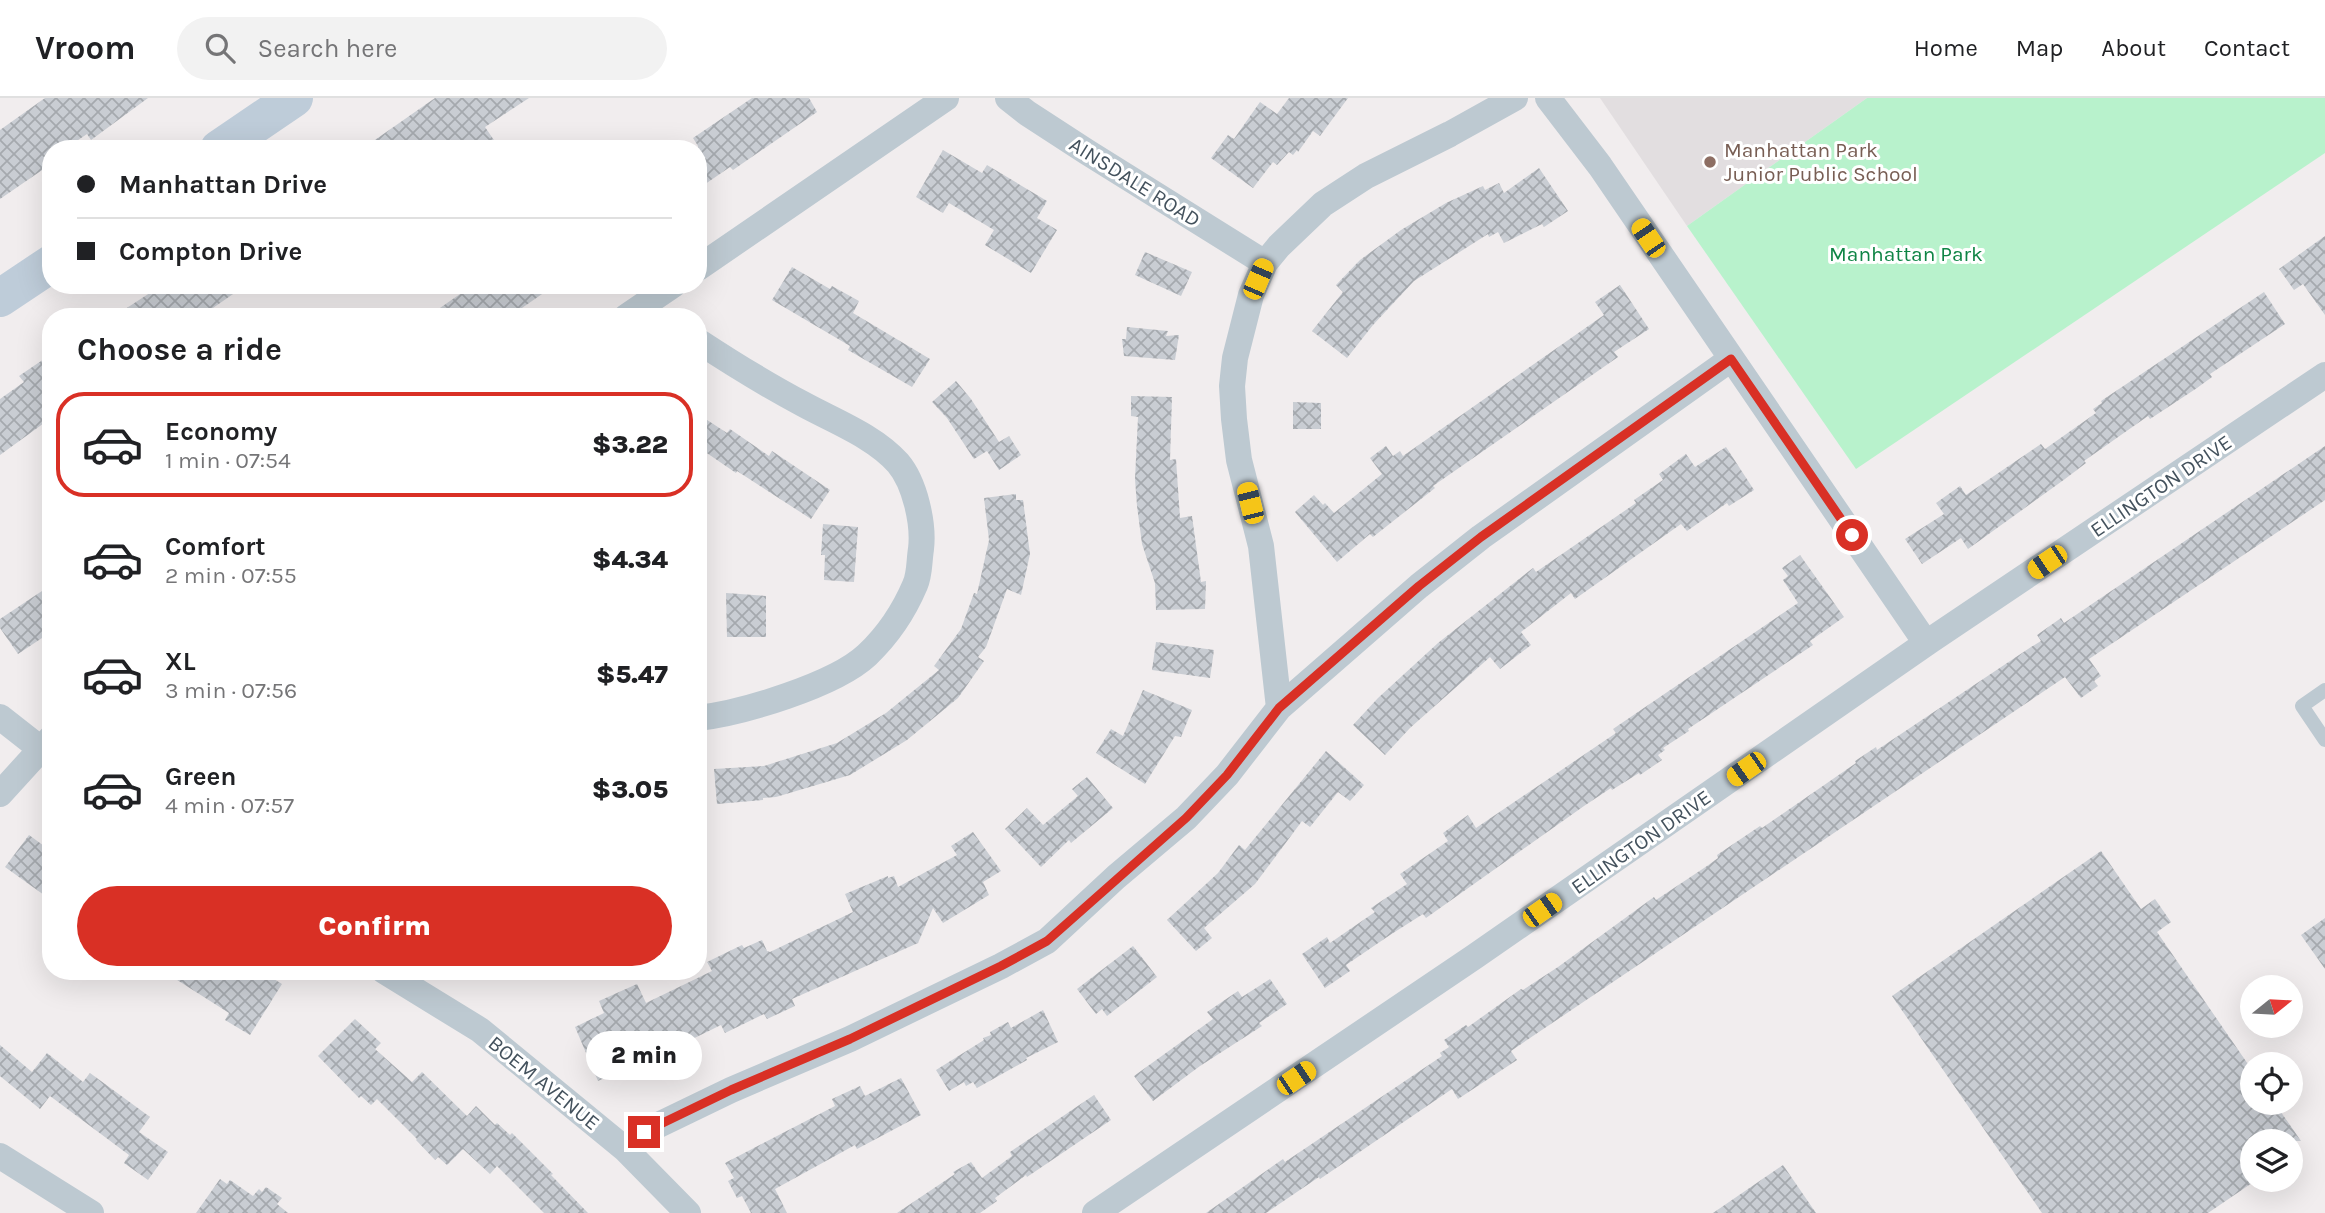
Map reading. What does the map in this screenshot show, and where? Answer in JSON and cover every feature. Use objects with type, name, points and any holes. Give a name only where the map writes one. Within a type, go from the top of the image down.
[{"type":"main road","points":[[232,140],[294,98]]},
{"type":"main road","points":[[0,298],[42,270]]},
{"type":"street","points":[[707,262],[946,98]]},
{"type":"street","name":"AINSDALE ROAD","points":[[1008,98],[1087,152],[1265,263]]},
{"type":"street","points":[[1279,708],[1261,546],[1239,460],[1233,408],[1235,358],[1251,296],[1265,263],[1279,246],[1324,204],[1366,176],[1515,98]]},
{"type":"street","points":[[1548,98],[1600,166],[1926,643]]},
{"type":"street","points":[[649,308],[664,294]]},
{"type":"street","points":[[707,347],[751,376],[863,437],[900,464],[910,485],[922,523],[923,536],[915,585],[896,621],[865,657],[822,681],[792,693],[739,710],[707,716]]},
{"type":"street","points":[[625,1149],[644,1132],[731,1090],[850,1039],[1047,941],[1186,818],[1227,775],[1279,708],[1419,586],[1481,537],[1731,359]]},
{"type":"street","name":"ELLINGTON DRIVE","points":[[1095,1213],[1474,957],[1926,643],[2325,375]]},
{"type":"street","points":[[0,717],[42,745]]},
{"type":"street","points":[[0,794],[42,753]]},
{"type":"street","name":"BOEM AVENUE","points":[[399,980],[480,1030],[625,1149],[688,1213]]},
{"type":"street","points":[[0,1156],[91,1213]]},
{"type":"lane","points":[[2325,690],[2302,706],[2325,740]]},
{"type":"shaded area","name":"Manhattan Park Junior Public School","points":[[1600,98],[1867,98],[1687,226]]},
{"type":"green space","name":"Manhattan Park","points":[[1867,98],[2325,98],[2325,153],[1856,469],[1687,226]]},
{"type":"building","points":[[45,98],[148,98],[91,140],[87,134],[78,140],[42,140],[42,170],[0,199],[0,130]]},
{"type":"building","points":[[435,98],[529,98],[485,127],[494,140],[375,140]]},
{"type":"building","points":[[752,98],[809,98],[817,112],[733,170],[730,167],[707,183],[707,140],[693,138]]},
{"type":"building","points":[[1289,98],[1348,98],[1320,136],[1313,131],[1298,152],[1297,150],[1293,155],[1289,152],[1277,165],[1273,162],[1253,188],[1211,158],[1228,135],[1234,139],[1260,102],[1277,114]]},
{"type":"building","points":[[943,150],[982,173],[987,165],[1047,201],[1037,218],[1057,230],[1031,273],[985,245],[994,230],[949,203],[943,213],[916,197]]},
{"type":"building","points":[[1539,168],[1568,211],[1544,227],[1542,224],[1504,243],[1498,232],[1489,237],[1488,234],[1414,281],[1347,358],[1312,331],[1343,292],[1336,285],[1360,260],[1401,230],[1446,203],[1483,186],[1485,190],[1499,183],[1504,193]]},
{"type":"building","points":[[2325,236],[2325,315],[2303,284],[2294,290],[2279,269]]},
{"type":"building","points":[[1145,252],[1192,272],[1181,296],[1135,275]]},
{"type":"building","points":[[792,267],[830,289],[832,286],[859,301],[853,313],[930,359],[912,387],[848,350],[850,346],[772,300]]},
{"type":"building","points":[[1620,285],[1649,329],[1614,352],[1618,357],[1433,486],[1435,488],[1373,537],[1370,534],[1337,562],[1295,512],[1314,495],[1334,513],[1382,474],[1370,458],[1386,446],[1393,456],[1400,451],[1403,456],[1604,315],[1595,302]]},
{"type":"building","points":[[2264,292],[2285,324],[2210,374],[2212,377],[2197,388],[2150,419],[2148,416],[2084,461],[2086,463],[2065,479],[1968,549],[1961,538],[1922,564],[1905,539],[1944,514],[1936,503],[1960,486],[1966,495],[2041,444],[2045,449],[2096,413],[2093,409],[2102,403],[2101,401]]},
{"type":"building","points":[[148,294],[233,294],[213,308],[127,308]]},
{"type":"building","points":[[460,294],[542,294],[522,308],[440,308]]},
{"type":"building","points":[[1127,327],[1168,331],[1166,336],[1179,335],[1175,360],[1124,356],[1122,339],[1126,339]]},
{"type":"building","points":[[42,360],[42,425],[0,455],[0,399],[24,382],[19,376]]},
{"type":"building","points":[[956,381],[999,442],[1009,436],[1021,455],[999,470],[987,451],[974,459],[947,418],[932,402]]},
{"type":"building","points":[[1131,396],[1172,397],[1170,460],[1176,459],[1180,518],[1192,516],[1201,582],[1206,581],[1205,609],[1156,610],[1155,583],[1142,544],[1137,506],[1135,479],[1138,417],[1131,416]]},
{"type":"building","points":[[1293,402],[1321,403],[1321,429],[1293,429]]},
{"type":"building","points":[[707,420],[727,433],[730,429],[769,456],[772,451],[830,490],[811,519],[737,471],[736,473],[707,453]]},
{"type":"building","points":[[2325,446],[2325,500],[2089,659],[2101,676],[2094,681],[2098,686],[2081,698],[2065,677],[1511,1051],[1517,1060],[1458,1099],[1452,1089],[1266,1213],[1206,1213],[1283,1159],[1285,1162],[1442,1056],[1440,1053],[1449,1047],[1444,1040],[1558,967],[1654,897],[1656,900],[1707,866],[1718,858],[1717,855],[1760,826],[1762,828],[1856,763],[1855,761],[1876,747],[1877,750],[2041,641],[2037,635],[2061,618],[2064,623]]},
{"type":"building","points":[[1726,447],[1754,490],[1729,506],[1727,503],[1687,531],[1681,524],[1575,599],[1571,593],[1521,632],[1531,645],[1500,669],[1490,657],[1410,728],[1385,755],[1353,725],[1438,643],[1533,568],[1536,572],[1636,503],[1634,500],[1663,480],[1659,474],[1686,454],[1695,467]]},
{"type":"building","points":[[1016,494],[1016,500],[1023,500],[1030,554],[1021,595],[1007,589],[986,647],[978,657],[984,661],[958,698],[907,740],[850,775],[763,800],[717,804],[714,769],[764,766],[837,743],[886,713],[939,670],[934,666],[961,629],[974,593],[977,594],[989,540],[984,498]]},
{"type":"building","points":[[823,524],[858,527],[854,582],[824,580],[825,555],[821,555]]},
{"type":"building","points":[[1800,555],[1844,617],[1810,641],[1813,645],[1663,748],[1665,750],[1658,755],[1662,760],[1584,806],[1426,918],[1423,914],[1390,935],[1346,965],[1350,971],[1325,988],[1302,954],[1327,937],[1330,943],[1375,912],[1371,908],[1407,884],[1400,874],[1448,841],[1443,833],[1468,815],[1476,828],[1616,733],[1613,729],[1798,603],[1783,580],[1788,576],[1782,568]]},
{"type":"building","points":[[42,591],[42,638],[18,654],[0,628],[0,619]]},
{"type":"building","points":[[726,593],[766,596],[766,637],[727,637]]},
{"type":"building","points":[[1156,642],[1214,650],[1210,678],[1152,670]]},
{"type":"building","points":[[1143,690],[1192,710],[1181,737],[1175,736],[1145,784],[1096,753],[1111,729],[1123,736]]},
{"type":"building","points":[[1326,751],[1364,785],[1350,801],[1338,792],[1310,827],[1302,821],[1255,884],[1204,928],[1212,938],[1196,951],[1167,920],[1218,873],[1239,845],[1245,850]]},
{"type":"building","points":[[1087,777],[1113,808],[1071,843],[1069,840],[1041,867],[1005,829],[1027,808],[1043,825],[1078,796],[1072,789]]},
{"type":"building","points":[[973,832],[1001,871],[983,882],[989,895],[943,923],[933,908],[918,943],[792,999],[795,1006],[767,1019],[764,1014],[725,1033],[721,1025],[668,1051],[671,1057],[643,1070],[639,1062],[598,1081],[575,1027],[604,1013],[599,1001],[637,984],[646,1003],[693,980],[707,980],[707,973],[712,971],[707,962],[742,945],[744,948],[762,940],[770,952],[853,912],[845,894],[888,876],[894,876],[898,887],[957,855],[951,846]]},
{"type":"building","points":[[29,835],[42,844],[42,894],[5,867]]},
{"type":"building","points":[[2101,851],[2141,909],[2155,899],[2171,922],[2157,932],[2240,1053],[2240,1115],[2283,1115],[2293,1129],[2240,1129],[2240,1191],[2208,1213],[2042,1213],[1892,996]]},
{"type":"building","points":[[2325,918],[2325,969],[2301,935]]},
{"type":"building","points":[[1133,946],[1157,977],[1107,1016],[1102,1009],[1096,1014],[1077,989]]},
{"type":"building","points":[[1270,979],[1287,1004],[1259,1023],[1262,1026],[1200,1066],[1153,1101],[1134,1076],[1213,1019],[1207,1012],[1238,991],[1242,997]]},
{"type":"building","points":[[177,980],[276,980],[282,984],[250,1035],[225,1020],[229,1013]]},
{"type":"building","points":[[1043,1010],[1058,1042],[977,1088],[973,1082],[966,1086],[964,1082],[949,1091],[936,1070],[984,1040],[983,1038],[991,1035],[990,1032],[1008,1022],[1011,1028]]},
{"type":"building","points":[[355,1019],[381,1043],[375,1049],[412,1082],[422,1072],[467,1116],[476,1106],[495,1125],[497,1123],[510,1135],[512,1133],[588,1213],[544,1213],[497,1166],[490,1174],[463,1149],[447,1165],[438,1157],[435,1160],[377,1099],[371,1105],[361,1096],[359,1098],[318,1056]]},
{"type":"building","points":[[0,1045],[32,1072],[47,1053],[83,1082],[90,1073],[150,1117],[139,1132],[168,1152],[148,1180],[124,1163],[129,1155],[50,1096],[40,1109],[0,1076]]},
{"type":"building","points":[[901,1078],[921,1115],[857,1149],[855,1145],[775,1189],[787,1213],[751,1213],[742,1196],[737,1198],[728,1181],[734,1178],[725,1163],[835,1106],[832,1099],[860,1086],[865,1096]]},
{"type":"building","points":[[1094,1095],[1111,1120],[1027,1177],[1026,1175],[980,1213],[897,1213],[971,1162],[982,1178],[1012,1156],[1010,1152]]},
{"type":"building","points":[[1783,1165],[1816,1213],[1713,1213]]},
{"type":"building","points":[[220,1179],[227,1184],[230,1180],[253,1196],[259,1189],[262,1192],[266,1187],[282,1198],[277,1204],[288,1213],[196,1213]]},
{"type":"place","name":"Manhattan Park Junior Public School","points":[[1710,162]]},
{"type":"route","points":[[644,1132],[731,1090],[850,1039],[1047,941],[1116,877],[1186,818],[1227,775],[1279,708],[1419,586],[1481,537],[1731,359],[1852,535]]}]
